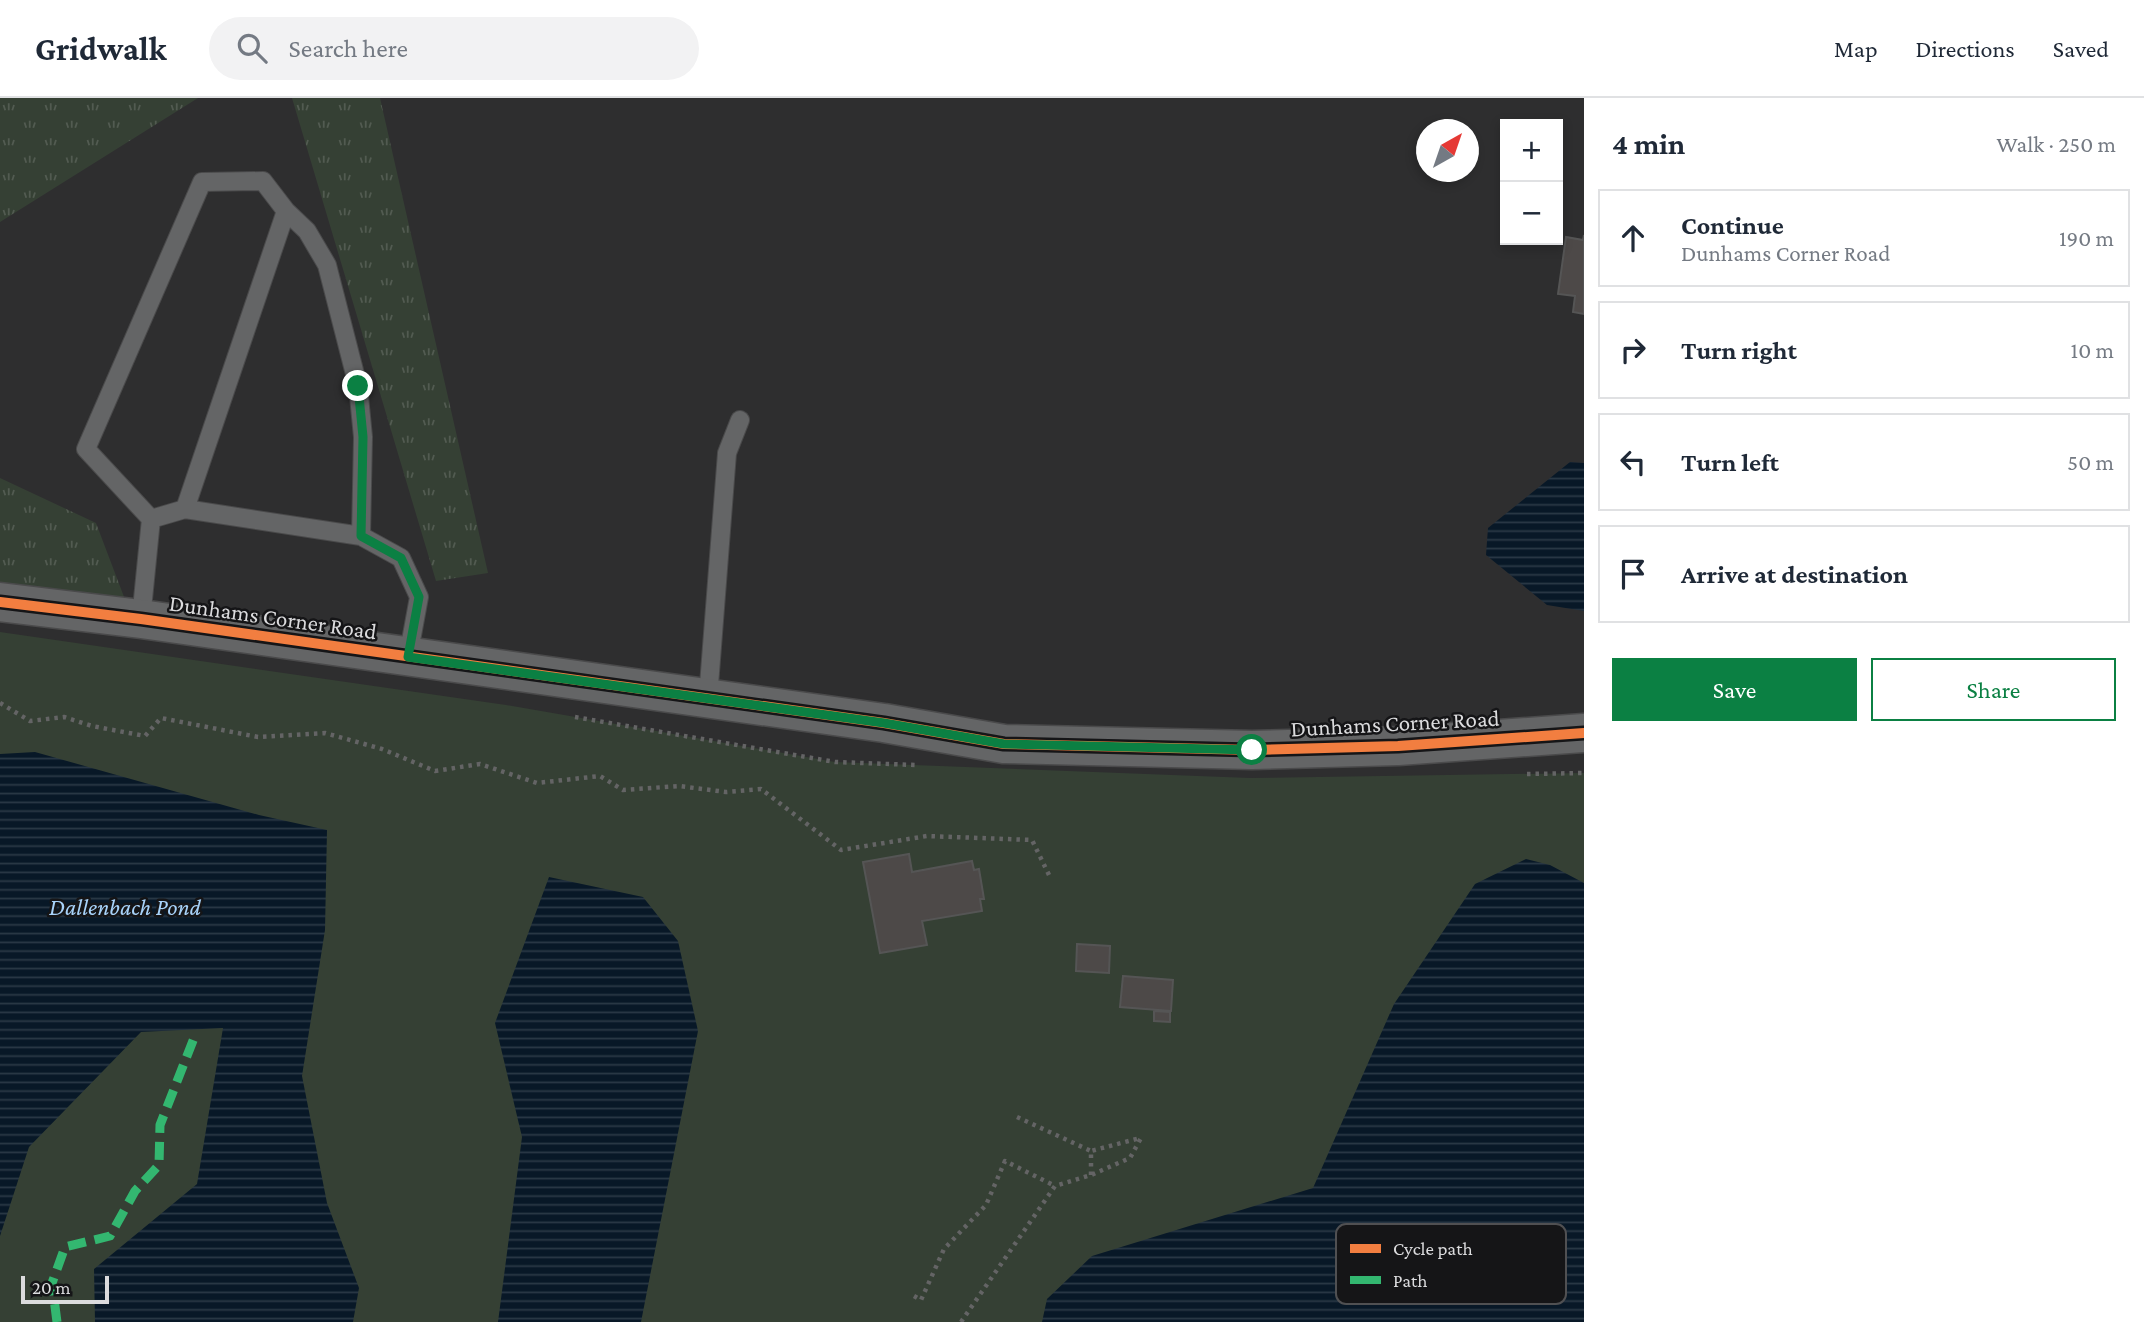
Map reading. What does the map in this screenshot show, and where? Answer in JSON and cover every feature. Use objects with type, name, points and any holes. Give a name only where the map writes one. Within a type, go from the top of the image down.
[{"type":"street","name":"Dunhams Corner Road","points":[[0,602],[708,698],[884,723],[1004,744],[1252,750],[1398,746],[1584,733]]},
{"type":"lane","points":[[141,619],[151,519],[86,449],[202,182],[263,181],[286,211],[307,231],[327,265],[358,386],[363,437],[361,536]]},
{"type":"lane","points":[[185,509],[286,211]]},
{"type":"lane","points":[[708,698],[727,453],[740,420]]},
{"type":"lane","points":[[151,519],[185,509],[361,536],[401,558],[419,597],[408,657]]},
{"type":"path","points":[[0,703],[30,721],[64,717],[92,726],[145,736],[160,718],[258,737],[325,733],[382,749],[435,771],[480,764],[537,783],[600,776],[623,790],[679,786],[726,792],[761,789],[841,850],[927,836],[1032,840],[1049,875]]},
{"type":"path","points":[[961,1322],[1055,1186],[1091,1175],[1130,1158],[1141,1138],[1091,1151],[1017,1117]]},
{"type":"path","points":[[1091,1151],[1091,1175]]},
{"type":"path","points":[[914,1297],[920,1300],[944,1249],[986,1205],[1005,1161],[1055,1186]]},
{"type":"green space","points":[[0,98],[198,98],[0,222]]},
{"type":"green space","points":[[292,98],[380,98],[488,573],[436,581]]},
{"type":"green space","points":[[0,478],[96,523],[132,618],[0,602]]},
{"type":"green space","points":[[0,632],[506,705],[835,762],[1250,778],[1584,773],[1584,1322],[0,1322]]},
{"type":"water","points":[[1570,462],[1584,463],[1584,611],[1547,605],[1486,555],[1488,528]]},
{"type":"water","name":"Dallenbach Pond","points":[[35,752],[259,815],[327,830],[325,930],[302,1076],[327,1203],[359,1288],[353,1322],[95,1322],[94,1269],[197,1184],[223,1028],[141,1032],[29,1147],[0,1236],[0,754]]},
{"type":"water","points":[[1526,859],[1550,865],[1584,883],[1584,1322],[1042,1322],[1047,1299],[1092,1256],[1313,1188],[1394,1004],[1475,884]]},
{"type":"water","points":[[549,877],[643,897],[678,941],[698,1031],[641,1322],[498,1322],[522,1137],[495,1023]]},
{"type":"building","points":[[1584,235],[1584,314],[1573,312],[1575,296],[1558,294],[1566,237],[1583,240]]},
{"type":"building","points":[[909,854],[912,872],[972,861],[974,870],[979,869],[984,899],[980,899],[982,911],[922,921],[927,945],[880,953],[863,862]]},
{"type":"building","points":[[1077,944],[1110,946],[1109,973],[1076,971]]},
{"type":"building","points":[[1123,976],[1173,980],[1171,1011],[1120,1007]]},
{"type":"building","points":[[1154,1011],[1170,1012],[1170,1022],[1154,1021]]},
{"type":"marked path","points":[[57,1322],[52,1283],[65,1247],[110,1236],[135,1191],[159,1165],[160,1125],[194,1038]]},
{"type":"cycle path","points":[[0,602],[141,619],[884,723],[1004,744],[1252,750],[1398,746],[1584,733]]},
{"type":"route","points":[[358,386],[363,437],[361,536],[401,558],[419,597],[408,657],[884,723],[1004,744],[1252,750]]}]
